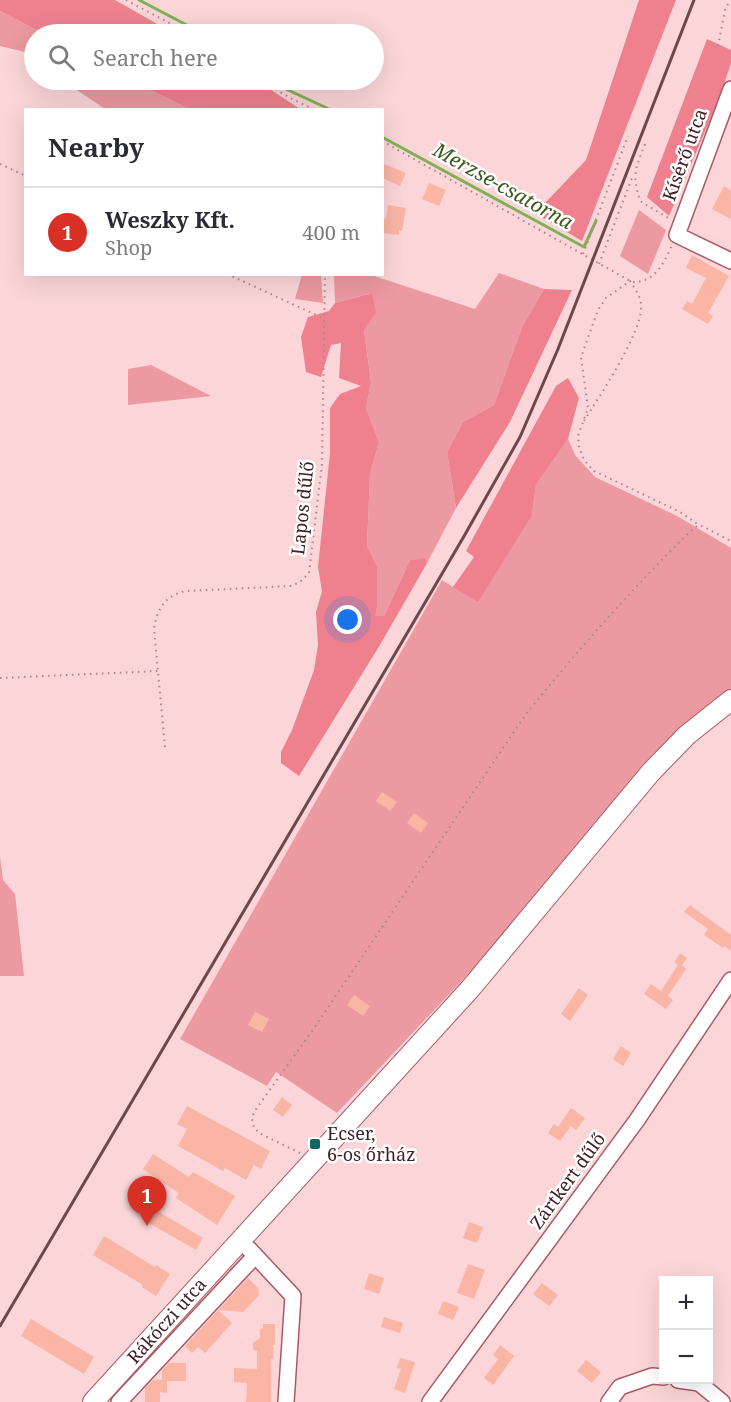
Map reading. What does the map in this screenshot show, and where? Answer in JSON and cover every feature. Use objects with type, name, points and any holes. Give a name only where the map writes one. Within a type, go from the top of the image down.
[{"type":"main road","name":"Rákóczi utca","points":[[93,1402],[471,989],[656,766],[687,735],[731,700]]},
{"type":"street","name":"Kísérő utca","points":[[679,230],[731,89]]},
{"type":"street","points":[[679,230],[731,261]]},
{"type":"street","name":"Zártkert dűlő","points":[[430,1402],[637,1120],[731,980]]},
{"type":"street","points":[[241,1240],[293,1296],[286,1402]]},
{"type":"street","points":[[119,1402],[255,1256]]},
{"type":"street","points":[[609,1402],[620,1387],[652,1376],[659,1377]]},
{"type":"street","points":[[700,1384],[722,1402]]},
{"type":"path","points":[[126,0],[170,24]]},
{"type":"path","points":[[718,46],[725,10],[730,0]]},
{"type":"path","points":[[277,90],[311,108]]},
{"type":"path","points":[[582,255],[628,136]]},
{"type":"path","points":[[384,142],[582,255],[630,281],[637,282],[645,280],[657,271],[679,230],[640,201],[634,181],[634,172]]},
{"type":"path","points":[[599,264],[645,144]]},
{"type":"path","points":[[0,164],[24,175]]},
{"type":"path","points":[[231,276],[325,319]]},
{"type":"path","name":"Lapos dűlő","points":[[158,671],[154,643],[156,617],[166,600],[173,595],[186,591],[291,586],[300,582],[309,573],[322,464],[325,276]]},
{"type":"path","points":[[630,281],[619,287],[602,304],[581,357],[588,408],[578,436],[584,460],[594,471],[680,512],[699,525],[731,541]]},
{"type":"path","points":[[584,421],[639,325],[640,299],[630,281]]},
{"type":"path","points":[[314,1160],[261,1134],[254,1128],[252,1119],[254,1112],[526,714],[631,594],[699,525]]},
{"type":"path","points":[[0,678],[158,671],[165,747]]},
{"type":"shaded area","points":[[0,0],[115,0],[157,24],[25,24],[0,11]]},
{"type":"shaded area","points":[[639,0],[676,0],[582,241],[509,198],[546,202],[586,160]]},
{"type":"shaded area","points":[[0,11],[25,24],[24,52],[0,46]]},
{"type":"shaded area","points":[[707,39],[731,50],[731,63],[719,99],[669,216],[647,197]]},
{"type":"shaded area","points":[[77,90],[150,90],[187,108],[104,108]]},
{"type":"shaded area","points":[[150,90],[271,90],[298,108],[187,108]]},
{"type":"shaded area","points":[[639,210],[666,230],[648,274],[620,256]]},
{"type":"shaded area","points":[[499,273],[544,289],[522,327],[494,405],[463,422],[447,452],[456,508],[426,565],[426,559],[410,560],[384,616],[374,616],[377,566],[367,548],[370,474],[379,442],[366,408],[371,381],[364,330],[371,293],[335,303],[334,276],[374,276],[475,309]]},
{"type":"shaded area","points":[[301,276],[321,276],[323,303],[295,299]]},
{"type":"shaded area","points":[[544,289],[572,290],[510,422],[456,508],[447,452],[463,422],[494,405],[522,327]]},
{"type":"shaded area","points":[[372,293],[376,312],[364,330],[371,382],[366,408],[379,442],[370,474],[367,547],[377,566],[375,616],[384,616],[410,560],[426,558],[426,565],[380,645],[299,776],[281,763],[281,752],[292,730],[314,670],[318,645],[316,612],[322,591],[318,567],[330,453],[330,408],[340,394],[361,386],[339,378],[341,343],[331,345],[321,377],[306,372],[301,337],[308,317],[329,311],[335,303]]},
{"type":"shaded area","points":[[151,365],[211,396],[128,405],[128,369]]},
{"type":"shaded area","points":[[568,378],[579,398],[568,439],[536,485],[532,515],[478,602],[453,587],[474,557],[466,551],[556,386]]},
{"type":"shaded area","points":[[568,439],[575,455],[595,477],[677,516],[731,548],[731,689],[681,728],[627,784],[506,934],[337,1113],[276,1072],[267,1086],[180,1039],[442,580],[453,587],[532,515],[536,485]]},
{"type":"shaded area","points":[[0,857],[3,880],[15,894],[24,976],[0,976]]},
{"type":"building","points":[[384,164],[406,173],[400,186],[384,179]]},
{"type":"building","points":[[429,183],[446,190],[439,206],[422,199]]},
{"type":"building","points":[[724,186],[731,191],[731,219],[712,209]]},
{"type":"building","points":[[388,205],[406,208],[402,231],[399,230],[399,235],[384,233],[384,218],[386,219]]},
{"type":"building","points":[[692,255],[729,276],[708,313],[713,316],[708,324],[682,309],[687,301],[692,304],[706,278],[686,268]]},
{"type":"building","points":[[382,792],[397,802],[390,811],[376,801]]},
{"type":"building","points":[[414,813],[428,823],[421,833],[407,823]]},
{"type":"building","points":[[690,905],[731,935],[731,951],[704,935],[708,929],[684,912]]},
{"type":"building","points":[[680,953],[687,958],[682,965],[686,969],[668,996],[673,1000],[666,1009],[644,994],[651,984],[661,991],[678,965],[674,962]]},
{"type":"building","points":[[579,988],[588,995],[570,1021],[561,1014]]},
{"type":"building","points":[[354,995],[370,1006],[363,1016],[347,1005]]},
{"type":"building","points":[[255,1012],[269,1019],[262,1032],[248,1025]]},
{"type":"building","points":[[621,1046],[631,1053],[623,1066],[613,1059]]},
{"type":"building","points":[[282,1097],[292,1105],[283,1117],[273,1110]]},
{"type":"building","points":[[187,1106],[270,1151],[261,1169],[254,1165],[246,1180],[225,1168],[223,1171],[178,1146],[187,1129],[177,1124]]},
{"type":"building","points":[[571,1108],[585,1118],[576,1130],[571,1126],[560,1141],[548,1133],[554,1124],[558,1127]]},
{"type":"building","points":[[153,1154],[189,1177],[193,1172],[235,1196],[217,1225],[176,1198],[179,1193],[143,1169]]},
{"type":"building","points":[[149,1206],[203,1238],[196,1250],[142,1219]]},
{"type":"building","points":[[469,1222],[483,1227],[477,1243],[463,1238]]},
{"type":"building","points":[[104,1236],[170,1274],[156,1296],[142,1287],[143,1285],[93,1255]]},
{"type":"building","points":[[468,1264],[485,1270],[474,1299],[457,1293]]},
{"type":"building","points":[[369,1273],[384,1278],[379,1294],[364,1289]]},
{"type":"building","points":[[248,1278],[258,1288],[259,1295],[243,1312],[218,1310]]},
{"type":"building","points":[[542,1283],[558,1295],[549,1306],[533,1294]]},
{"type":"building","points":[[443,1301],[459,1307],[453,1320],[438,1314]]},
{"type":"building","points":[[218,1310],[232,1323],[205,1353],[198,1347],[192,1353],[185,1346]]},
{"type":"building","points":[[384,1317],[403,1323],[400,1333],[381,1327]]},
{"type":"building","points":[[31,1319],[94,1357],[84,1374],[21,1336]]},
{"type":"building","points":[[263,1324],[275,1324],[275,1345],[273,1345],[273,1359],[271,1359],[271,1402],[246,1402],[247,1383],[234,1382],[234,1368],[257,1369],[257,1351],[253,1350],[253,1343],[260,1338],[260,1329],[263,1328]]},
{"type":"building","points":[[500,1345],[514,1356],[493,1385],[484,1378],[498,1359],[493,1355]]},
{"type":"building","points":[[400,1358],[415,1362],[405,1393],[394,1389],[401,1369],[397,1368]]},
{"type":"building","points":[[586,1360],[601,1372],[592,1383],[577,1371]]},
{"type":"building","points":[[169,1363],[186,1363],[186,1381],[167,1381],[167,1393],[160,1392],[160,1402],[145,1402],[145,1388],[153,1380],[162,1380],[162,1370]]},
{"type":"waterway","name":"Merzse-csatorna","points":[[139,0],[185,24]]},
{"type":"waterway","name":"Merzse-csatorna","points":[[288,90],[327,108]]},
{"type":"waterway","name":"Merzse-csatorna","points":[[384,138],[584,247],[596,221]]},
{"type":"railway","points":[[0,1326],[520,437],[558,349],[694,0]]},
{"type":"place","name":"Ecser, 6-os őrház","points":[[315,1144]]},
{"type":"place","name":"Weszky Kft.","points":[[147,1226]]}]
